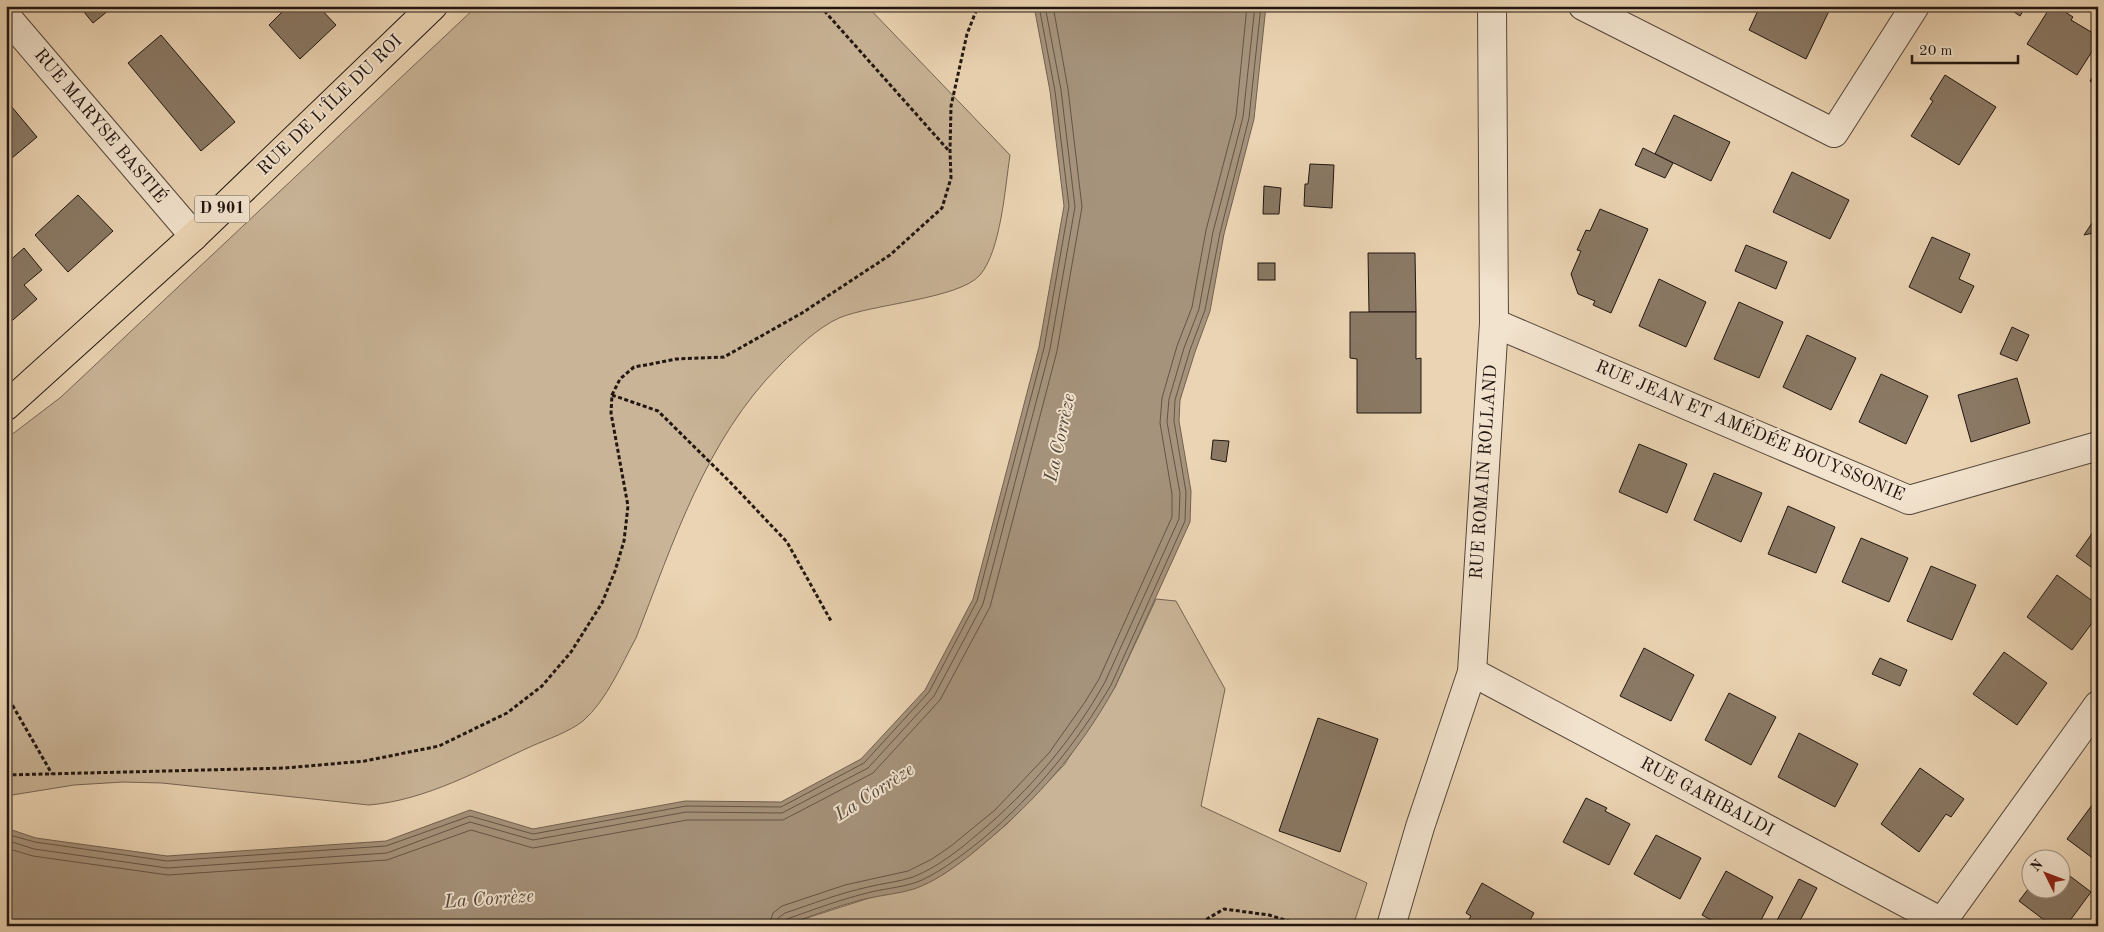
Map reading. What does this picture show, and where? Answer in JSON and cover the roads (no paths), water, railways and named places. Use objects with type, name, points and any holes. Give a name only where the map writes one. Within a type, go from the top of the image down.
[{"type":"main road","name":"RUE DE L'ÎLE DU ROI","points":[[6,406],[194,236],[433,6]]},
{"type":"street","name":"RUE ROMAIN ROLLAND","points":[[1391,926],[1420,827],[1472,672],[1494,323],[1492,6]]},
{"type":"street","points":[[1583,6],[1834,133],[1914,6]]},
{"type":"street","name":"RUE MARYSE BASTIÉ","points":[[6,16],[194,236]]},
{"type":"street","name":"RUE JEAN ET AMÉDÉE BOUYSSONIE","points":[[1494,323],[1909,500],[2098,446]]},
{"type":"street","name":"RUE GARIBALDI","points":[[1472,672],[1941,924]]},
{"type":"street","points":[[1941,924],[2098,705]]},
{"type":"water","name":"La Corrèze","points":[[1034,6],[1266,6],[1254,119],[1224,234],[1210,311],[1180,400],[1179,421],[1191,491],[1190,522],[1115,687],[1100,712],[1051,779],[991,837],[949,870],[921,886],[908,891],[834,908],[782,926],[6,926],[6,828],[36,838],[167,856],[386,841],[470,810],[533,829],[685,801],[781,802],[861,759],[925,690],[973,599],[1039,347],[1064,206],[1050,91]]}]
